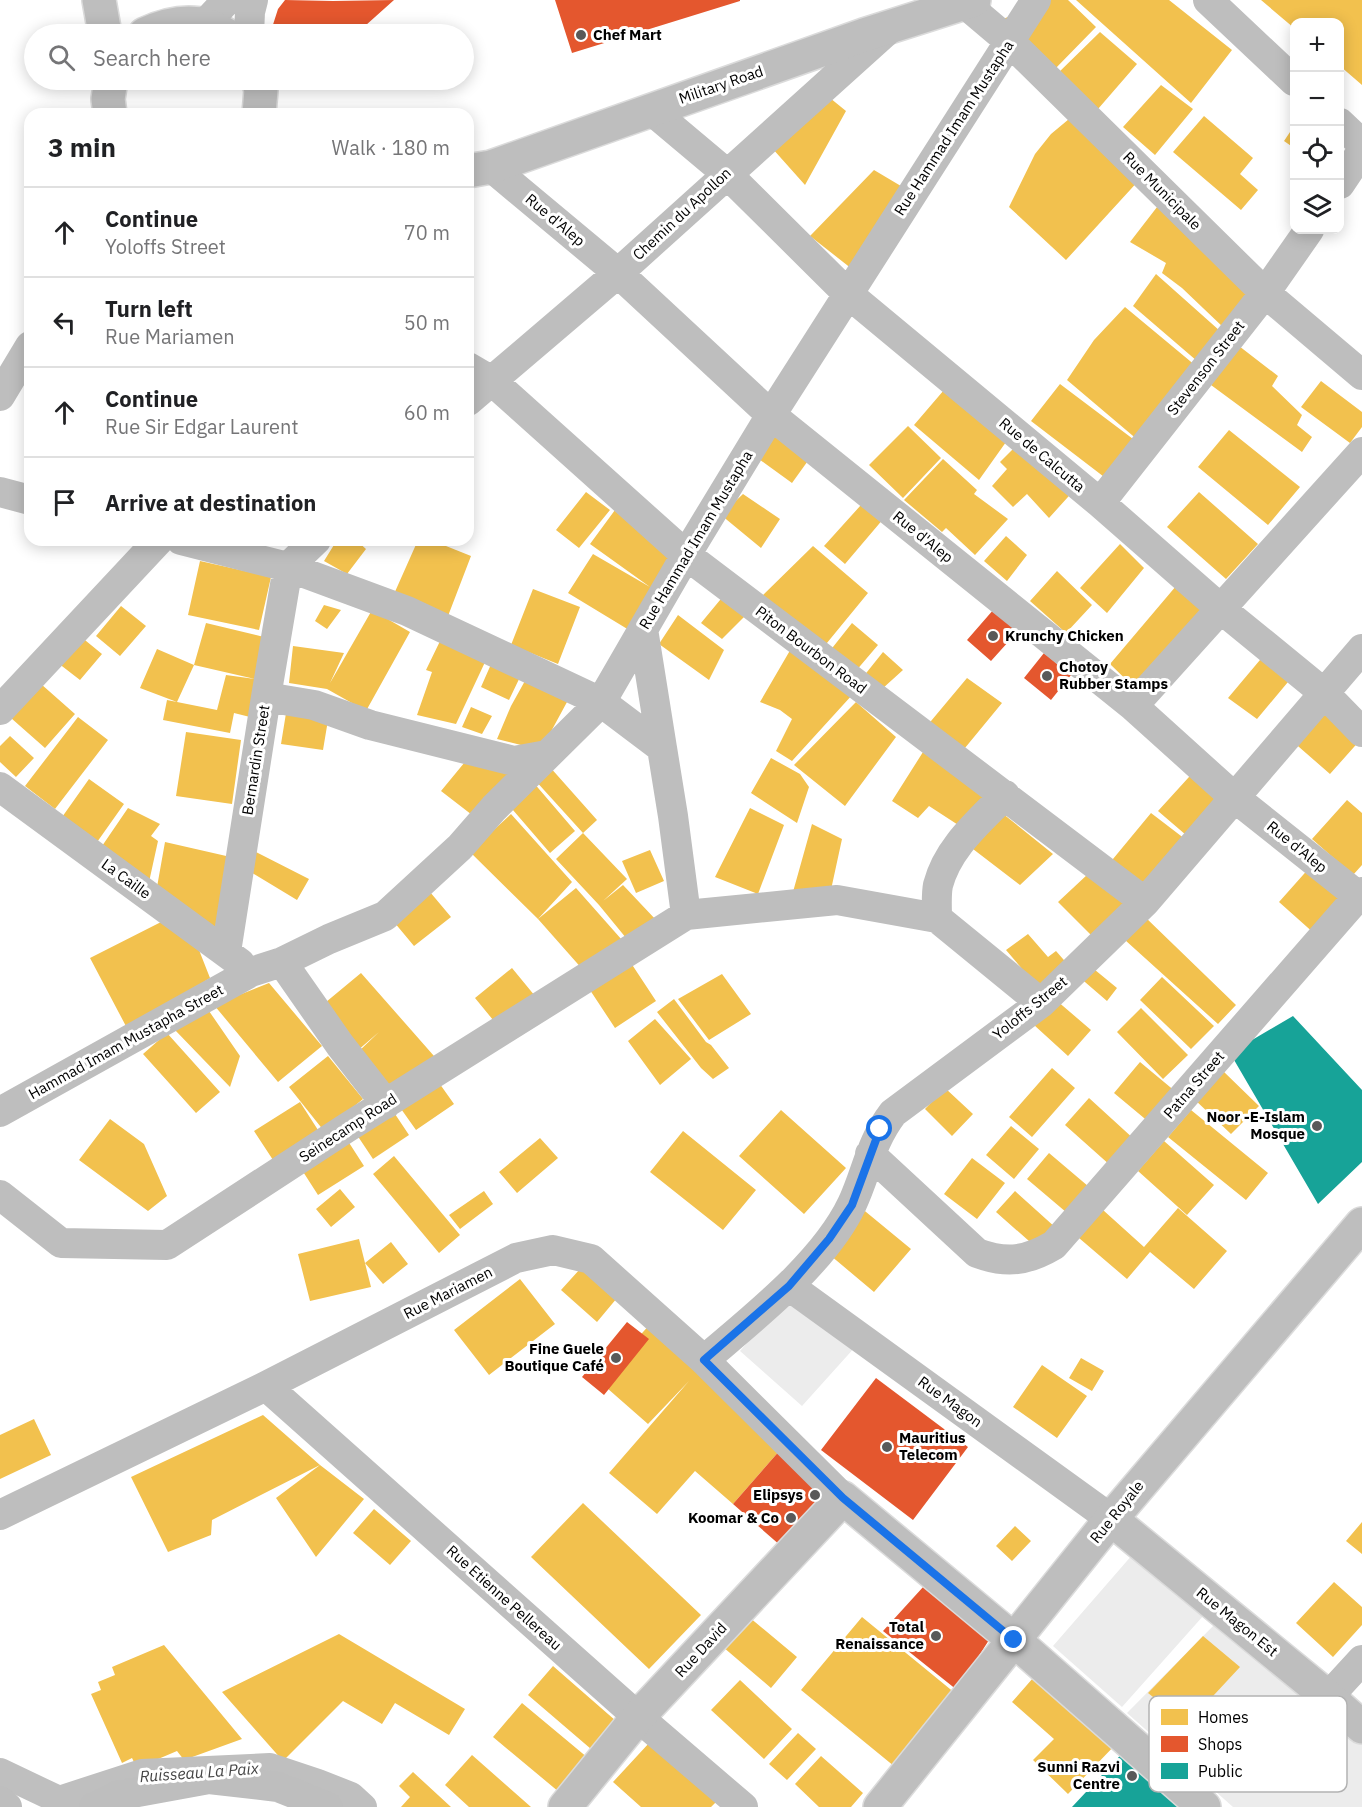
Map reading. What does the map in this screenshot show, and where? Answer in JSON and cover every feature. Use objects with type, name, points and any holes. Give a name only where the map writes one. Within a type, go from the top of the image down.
[{"type":"main road","points":[[99,0],[103,24]]},
{"type":"main road","name":"Military Road","points":[[480,169],[893,25],[969,2]]},
{"type":"main road","points":[[176,24],[195,21]]},
{"type":"main road","points":[[109,90],[109,108]]},
{"type":"main road","name":"Rue Royale","points":[[879,1807],[1111,1519],[1362,1224]]},
{"type":"main road","points":[[843,1498],[1014,1640],[1149,1759]]},
{"type":"main road","name":"Rue David","points":[[565,1807],[638,1717],[843,1498]]},
{"type":"main road","name":"Rue Magon Est","points":[[1111,1519],[1327,1696]]},
{"type":"main road","name":"Rue Magon Est","points":[[1347,1714],[1362,1727]]},
{"type":"main road","points":[[1187,1792],[1204,1807]]},
{"type":"street","points":[[195,21],[227,0]]},
{"type":"street","points":[[249,24],[253,0]]},
{"type":"street","name":"Rue Hammad Imam Mustapha","points":[[251,972],[282,962],[329,939],[385,916],[460,847],[494,808],[601,702],[771,415],[1036,0]]},
{"type":"street","points":[[1208,0],[1290,77]]},
{"type":"street","name":"Rue Municipale","points":[[969,2],[1265,293],[1362,375]]},
{"type":"street","name":"Chemin du Apollon","points":[[480,374],[618,273],[726,173],[893,25]]},
{"type":"street","name":"Rue de Calcutta","points":[[651,110],[726,173],[847,293],[1100,503],[1221,609],[1324,693],[1362,732]]},
{"type":"street","points":[[1343,126],[1362,144]]},
{"type":"street","points":[[1343,180],[1362,152]]},
{"type":"street","name":"Rue d'Alep","points":[[480,169],[618,273],[771,415],[1134,706],[1235,798],[1361,896]]},
{"type":"street","name":"Stevenson Street","points":[[1100,503],[1265,293],[1306,234]]},
{"type":"street","points":[[0,396],[24,356]]},
{"type":"street","name":"Piton Bourbon Road","points":[[480,374],[686,555],[1145,902]]},
{"type":"street","points":[[1134,706],[1362,452]]},
{"type":"street","points":[[0,492],[24,498]]},
{"type":"street","points":[[0,710],[153,546]]},
{"type":"street","points":[[205,546],[288,567],[407,611],[601,702],[662,748]]},
{"type":"street","points":[[288,567],[310,546]]},
{"type":"street","name":"Bernardin Street","points":[[226,952],[288,567]]},
{"type":"street","points":[[643,629],[673,816],[686,915],[837,900],[937,918],[1041,1003]]},
{"type":"street","name":"Yoloffs Street","points":[[704,1360],[789,1286],[829,1239],[852,1205],[880,1129],[892,1113],[1041,1003],[1145,902],[1362,649]]},
{"type":"street","points":[[266,697],[314,705],[370,725],[514,761],[547,755]]},
{"type":"street","name":"La Caille","points":[[0,787],[251,972]]},
{"type":"street","points":[[937,918],[938,887],[947,860],[963,839],[1005,795]]},
{"type":"street","name":"Patna Street","points":[[870,1154],[977,1254],[995,1260],[1014,1260],[1036,1256],[1054,1245],[1361,896]]},
{"type":"street","name":"Seinecamp Road","points":[[0,1195],[61,1244],[168,1245],[686,915]]},
{"type":"street","points":[[282,962],[340,1045],[386,1104]]},
{"type":"street","name":"Hammad Imam Mustapha Street","points":[[0,1112],[251,972]]},
{"type":"street","name":"Rue Mariamen","points":[[0,1515],[266,1386],[516,1258],[553,1250],[591,1259],[704,1360],[843,1498]]},
{"type":"street","name":"Rue Magon","points":[[789,1286],[1111,1519]]},
{"type":"street","name":"Rue Etienne Pellereau","points":[[266,1386],[638,1717],[743,1807]]},
{"type":"street","points":[[1329,1696],[1362,1660]]},
{"type":"street","points":[[94,1807],[116,1796],[209,1779],[278,1787],[328,1807]]},
{"type":"street","points":[[0,1801],[7,1807]]},
{"type":"shaded area","points":[[793,1291],[856,1346],[802,1406],[740,1351]]},
{"type":"shaded area","points":[[1133,1554],[1204,1615],[1122,1707],[1053,1646]]},
{"type":"shaded area","points":[[1220,1619],[1307,1696],[1149,1696],[1149,1733],[1127,1713]]},
{"type":"shaded area","points":[[1347,1732],[1362,1745],[1362,1807],[1233,1807],[1216,1792],[1347,1792]]},
{"type":"building: Homes","points":[[1049,0],[1068,0],[1096,27],[1053,71],[996,22]]},
{"type":"building: Homes","points":[[1076,0],[1169,0],[1232,50],[1191,103]]},
{"type":"building: Homes","points":[[1261,0],[1362,0],[1362,85],[1344,69],[1344,18],[1290,18],[1290,25]]},
{"type":"building: Homes","points":[[1100,32],[1137,64],[1098,109],[1055,76]]},
{"type":"building: Homes","points":[[1161,85],[1193,109],[1155,155],[1123,127]]},
{"type":"building: Homes","points":[[830,98],[846,111],[805,185],[772,148]]},
{"type":"building: Homes","points":[[1204,116],[1253,158],[1240,174],[1258,190],[1241,210],[1173,152]]},
{"type":"building: Homes","points":[[1069,119],[1141,178],[1066,260],[1009,207],[1035,154],[1051,134]]},
{"type":"building: Homes","points":[[1290,132],[1290,145],[1284,141]]},
{"type":"building: Homes","points":[[874,170],[911,192],[852,269],[810,236]]},
{"type":"building: Homes","points":[[1164,198],[1261,277],[1224,328],[1182,288],[1162,273],[1166,263],[1130,242]]},
{"type":"building: Homes","points":[[1156,274],[1220,331],[1197,361],[1133,306]]},
{"type":"building: Homes","points":[[1125,307],[1196,366],[1139,441],[1067,380],[1094,340]]},
{"type":"building: Homes","points":[[1239,346],[1278,376],[1272,386],[1302,415],[1297,425],[1312,437],[1302,452],[1211,385]]},
{"type":"building: Homes","points":[[1321,381],[1362,412],[1362,427],[1350,443],[1301,407]]},
{"type":"building: Homes","points":[[950,383],[1011,435],[979,480],[914,425]]},
{"type":"building: Homes","points":[[1060,384],[1141,445],[1112,483],[1031,421]]},
{"type":"building: Homes","points":[[776,423],[815,451],[792,483],[756,457]]},
{"type":"building: Homes","points":[[908,426],[941,458],[903,498],[869,465]]},
{"type":"building: Homes","points":[[1229,430],[1300,487],[1268,525],[1198,467]]},
{"type":"building: Homes","points":[[1020,442],[1077,487],[1049,518],[1027,494],[1013,507],[992,486],[1007,469],[1000,462]]},
{"type":"building: Homes","points":[[943,459],[977,490],[974,494],[1008,519],[975,555],[946,528],[942,532],[904,500]]},
{"type":"building: Homes","points":[[586,492],[610,510],[579,548],[556,530]]},
{"type":"building: Homes","points":[[1199,492],[1258,544],[1226,579],[1167,527]]},
{"type":"building: Homes","points":[[743,494],[780,519],[761,548],[721,515]]},
{"type":"building: Homes","points":[[870,495],[890,511],[845,564],[824,546]]},
{"type":"building: Homes","points":[[615,510],[677,555],[629,630],[568,593],[593,554],[650,587],[590,544]]},
{"type":"building: Homes","points":[[1006,536],[1027,555],[1007,581],[984,561]]},
{"type":"building: Homes","points":[[1120,544],[1144,568],[1107,613],[1080,588]]},
{"type":"building: Homes","points":[[333,546],[363,546],[366,549],[347,574],[324,561]]},
{"type":"building: Homes","points":[[415,546],[446,546],[471,556],[448,616],[394,594]]},
{"type":"building: Homes","points":[[813,546],[868,593],[822,649],[760,598]]},
{"type":"building: Homes","points":[[200,561],[271,577],[259,630],[188,615]]},
{"type":"building: Homes","points":[[1057,571],[1092,605],[1066,633],[1030,601]]},
{"type":"building: Homes","points":[[1182,579],[1218,611],[1147,700],[1110,664]]},
{"type":"building: Homes","points":[[533,589],[580,607],[558,664],[511,645]]},
{"type":"building: Homes","points":[[725,594],[748,613],[722,639],[701,623]]},
{"type":"building: Homes","points":[[324,605],[341,610],[327,629],[315,621]]},
{"type":"building: Homes","points":[[121,606],[146,626],[120,656],[96,636]]},
{"type":"building: Homes","points":[[372,610],[410,632],[366,711],[327,689],[289,683],[293,646],[344,653],[330,683]]},
{"type":"building: Homes","points":[[678,615],[724,650],[709,680],[659,644]]},
{"type":"building: Homes","points":[[206,623],[268,638],[254,718],[234,713],[230,733],[163,720],[167,700],[217,710],[226,675],[255,679],[194,665]]},
{"type":"building: Homes","points":[[852,623],[878,645],[855,672],[829,652]]},
{"type":"building: Homes","points":[[80,636],[102,654],[80,680],[58,663]]},
{"type":"building: Homes","points":[[442,637],[486,660],[456,724],[417,715],[432,672],[426,670]]},
{"type":"building: Homes","points":[[792,647],[853,694],[792,761],[776,751],[792,719],[780,710],[760,702]]},
{"type":"building: Homes","points":[[157,649],[194,665],[177,702],[140,688]]},
{"type":"building: Homes","points":[[883,652],[903,670],[882,689],[863,677]]},
{"type":"building: Homes","points":[[1265,654],[1293,676],[1257,719],[1228,698]]},
{"type":"building: Homes","points":[[492,662],[521,675],[509,700],[481,687]]},
{"type":"building: Homes","points":[[967,678],[1002,703],[960,754],[926,727]]},
{"type":"building: Homes","points":[[526,679],[567,702],[541,750],[497,739]]},
{"type":"building: Homes","points":[[41,684],[75,714],[45,748],[11,718]]},
{"type":"building: Homes","points":[[1325,701],[1362,738],[1330,774],[1291,740]]},
{"type":"building: Homes","points":[[856,702],[896,737],[845,806],[794,765]]},
{"type":"building: Homes","points":[[287,707],[329,714],[323,750],[281,744]]},
{"type":"building: Homes","points":[[471,707],[492,716],[482,734],[462,727]]},
{"type":"building: Homes","points":[[78,717],[108,740],[55,809],[25,786]]},
{"type":"building: Homes","points":[[186,732],[241,740],[232,804],[176,796]]},
{"type":"building: Homes","points":[[10,736],[34,758],[16,777],[0,762],[0,746]]},
{"type":"building: Homes","points":[[474,751],[516,776],[476,818],[441,791]]},
{"type":"building: Homes","points":[[923,752],[990,798],[969,832],[929,806],[918,818],[892,801]]},
{"type":"building: Homes","points":[[771,758],[800,774],[809,787],[797,823],[751,793]]},
{"type":"building: Homes","points":[[549,766],[597,820],[583,833],[534,779]]},
{"type":"building: Homes","points":[[1199,766],[1224,787],[1186,835],[1158,811]]},
{"type":"building: Homes","points":[[89,779],[124,804],[95,845],[60,820]]},
{"type":"building: Homes","points":[[533,782],[575,831],[550,853],[507,803]]},
{"type":"building: Homes","points":[[1347,800],[1362,813],[1362,865],[1353,875],[1312,839]]},
{"type":"building: Homes","points":[[128,808],[160,824],[151,836],[158,841],[149,882],[100,849]]},
{"type":"building: Homes","points":[[750,808],[784,825],[758,894],[715,877]]},
{"type":"building: Homes","points":[[1002,813],[1053,854],[1020,885],[973,849]]},
{"type":"building: Homes","points":[[1151,813],[1185,839],[1138,893],[1108,865]]},
{"type":"building: Homes","points":[[511,814],[572,882],[538,919],[470,852]]},
{"type":"building: Homes","points":[[812,824],[842,839],[829,899],[791,899]]},
{"type":"building: Homes","points":[[583,833],[627,879],[603,901],[623,885],[657,921],[631,944],[599,905],[556,859]]},
{"type":"building: Homes","points":[[165,842],[235,858],[225,923],[214,928],[157,887]]},
{"type":"building: Homes","points":[[248,848],[309,879],[297,900],[244,868]]},
{"type":"building: Homes","points":[[650,850],[664,881],[636,893],[622,861]]},
{"type":"building: Homes","points":[[1311,866],[1348,899],[1316,935],[1279,902]]},
{"type":"building: Homes","points":[[1088,874],[1127,905],[1096,940],[1058,902]]},
{"type":"building: Homes","points":[[576,888],[622,940],[584,971],[538,919]]},
{"type":"building: Homes","points":[[430,892],[451,917],[414,946],[394,922]]},
{"type":"building: Homes","points":[[1144,916],[1236,1005],[1218,1024],[1125,940]]},
{"type":"building: Homes","points":[[165,920],[199,950],[210,978],[128,1030],[90,958]]},
{"type":"building: Homes","points":[[1028,934],[1048,957],[1056,951],[1070,967],[1041,991],[1006,950]]},
{"type":"building: Homes","points":[[629,960],[656,1001],[615,1028],[588,987]]},
{"type":"building: Homes","points":[[1089,965],[1117,988],[1107,1001],[1078,976]]},
{"type":"building: Homes","points":[[512,968],[535,996],[498,1026],[475,998]]},
{"type":"building: Homes","points":[[361,973],[434,1056],[394,1091],[358,1052],[379,1032],[357,1051],[320,1007]]},
{"type":"building: Homes","points":[[722,974],[751,1014],[709,1040],[678,999]]},
{"type":"building: Homes","points":[[1162,977],[1214,1026],[1191,1049],[1140,1000]]},
{"type":"building: Homes","points":[[269,983],[322,1046],[278,1082],[214,1005]]},
{"type":"building: Homes","points":[[674,999],[729,1068],[713,1079],[701,1068],[657,1012]]},
{"type":"building: Homes","points":[[1056,1000],[1091,1030],[1068,1056],[1034,1025]]},
{"type":"building: Homes","points":[[1141,1008],[1188,1055],[1163,1079],[1117,1032]]},
{"type":"building: Homes","points":[[209,1011],[240,1056],[230,1087],[174,1029]]},
{"type":"building: Homes","points":[[655,1019],[691,1059],[660,1085],[628,1041]]},
{"type":"building: Homes","points":[[167,1033],[220,1092],[196,1113],[143,1054]]},
{"type":"building: Homes","points":[[328,1056],[363,1099],[324,1131],[289,1087]]},
{"type":"building: Homes","points":[[1140,1062],[1176,1092],[1150,1123],[1114,1093]]},
{"type":"building: Homes","points":[[1052,1068],[1075,1088],[1032,1137],[1009,1117]]},
{"type":"building: Homes","points":[[1222,1070],[1259,1106],[1231,1134],[1194,1099]]},
{"type":"building: Homes","points":[[437,1080],[454,1104],[416,1130],[399,1106]]},
{"type":"building: Homes","points":[[945,1088],[973,1114],[952,1136],[925,1109]]},
{"type":"building: Homes","points":[[1089,1098],[1135,1140],[1111,1166],[1065,1125]]},
{"type":"building: Homes","points":[[300,1102],[318,1130],[273,1160],[254,1131]]},
{"type":"building: Homes","points":[[391,1108],[409,1135],[373,1159],[355,1132]]},
{"type":"building: Homes","points":[[781,1110],[846,1168],[804,1214],[739,1156]]},
{"type":"building: Homes","points":[[1191,1110],[1268,1173],[1246,1200],[1168,1137]]},
{"type":"building: Homes","points":[[110,1119],[144,1144],[167,1196],[148,1211],[79,1160]]},
{"type":"building: Homes","points":[[1011,1126],[1039,1149],[1014,1179],[986,1155]]},
{"type":"building: Homes","points":[[683,1131],[756,1190],[723,1230],[650,1172]]},
{"type":"building: Homes","points":[[346,1138],[364,1166],[318,1195],[300,1167]]},
{"type":"building: Homes","points":[[540,1138],[558,1158],[517,1193],[499,1172]]},
{"type":"building: Homes","points":[[1164,1141],[1214,1185],[1187,1215],[1138,1171]]},
{"type":"building: Homes","points":[[1049,1153],[1095,1192],[1073,1218],[1027,1179]]},
{"type":"building: Homes","points":[[394,1156],[460,1235],[439,1253],[373,1174]]},
{"type":"building: Homes","points":[[972,1158],[1005,1183],[977,1219],[944,1194]]},
{"type":"building: Homes","points":[[340,1189],[355,1207],[331,1227],[316,1209]]},
{"type":"building: Homes","points":[[484,1191],[493,1204],[460,1229],[449,1215]]},
{"type":"building: Homes","points":[[1015,1191],[1056,1228],[1038,1249],[996,1212]]},
{"type":"building: Homes","points":[[860,1207],[911,1249],[874,1292],[824,1250]]},
{"type":"building: Homes","points":[[1178,1208],[1227,1251],[1194,1289],[1150,1252],[1127,1279],[1079,1238],[1103,1210],[1144,1247]]},
{"type":"building: Homes","points":[[359,1239],[371,1287],[310,1301],[298,1254]]},
{"type":"building: Homes","points":[[391,1242],[408,1264],[383,1284],[365,1263]]},
{"type":"building: Homes","points":[[580,1269],[617,1298],[597,1322],[561,1290]]},
{"type":"building: Homes","points":[[520,1279],[555,1324],[489,1375],[454,1330]]},
{"type":"building: Homes","points":[[652,1322],[788,1441],[733,1504],[695,1471],[657,1514],[609,1473],[689,1381],[648,1424],[599,1381]]},
{"type":"building: Homes","points":[[1081,1358],[1104,1371],[1092,1391],[1069,1378]]},
{"type":"building: Homes","points":[[1042,1365],[1087,1396],[1057,1438],[1013,1407]]},
{"type":"building: Homes","points":[[263,1415],[320,1465],[212,1520],[211,1535],[168,1552],[131,1477]]},
{"type":"building: Homes","points":[[34,1419],[51,1455],[0,1479],[0,1435]]},
{"type":"building: Homes","points":[[320,1465],[364,1499],[316,1557],[276,1498]]},
{"type":"building: Homes","points":[[583,1503],[701,1615],[649,1669],[531,1557]]},
{"type":"building: Homes","points":[[374,1509],[411,1541],[390,1565],[353,1533]]},
{"type":"building: Homes","points":[[1362,1522],[1362,1554],[1346,1541]]},
{"type":"building: Homes","points":[[1015,1526],[1031,1541],[1012,1561],[996,1546]]},
{"type":"building: Homes","points":[[1334,1582],[1362,1607],[1362,1625],[1333,1657],[1296,1623]]},
{"type":"building: Homes","points":[[749,1617],[797,1657],[771,1688],[723,1647]]},
{"type":"building: Homes","points":[[862,1617],[961,1698],[900,1771],[801,1690]]},
{"type":"building: Homes","points":[[339,1634],[465,1709],[449,1735],[395,1703],[382,1724],[343,1701],[283,1761],[222,1692]]},
{"type":"building: Homes","points":[[1203,1636],[1240,1667],[1213,1696],[1152,1696],[1148,1693]]},
{"type":"building: Homes","points":[[164,1645],[242,1739],[184,1760],[177,1751],[137,1768],[132,1758],[122,1763],[91,1694],[101,1690],[98,1682],[115,1675],[112,1667]]},
{"type":"building: Homes","points":[[553,1666],[616,1721],[591,1749],[528,1695]]},
{"type":"building: Homes","points":[[1040,1670],[1118,1742],[1068,1794],[1033,1760],[1054,1739],[1012,1702]]},
{"type":"building: Homes","points":[[740,1680],[792,1729],[764,1759],[711,1710]]},
{"type":"building: Homes","points":[[522,1703],[594,1763],[565,1797],[493,1737]]},
{"type":"building: Homes","points":[[798,1733],[816,1749],[787,1780],[769,1764]]},
{"type":"building: Homes","points":[[650,1742],[716,1802],[711,1807],[641,1807],[613,1782]]},
{"type":"building: Homes","points":[[472,1755],[531,1807],[469,1807],[445,1785]]},
{"type":"building: Homes","points":[[821,1756],[863,1793],[851,1807],[819,1807],[795,1784]]},
{"type":"building: Homes","points":[[413,1772],[451,1807],[401,1807],[410,1797],[399,1786]]},
{"type":"building: Shops","points":[[285,0],[394,0],[367,24],[273,24],[278,9]]},
{"type":"building: Shops","points":[[555,0],[740,0],[740,1],[572,53]]},
{"type":"building: Shops","name":"Krunchy Chicken","points":[[994,609],[1018,631],[991,661],[967,640]]},
{"type":"building: Shops","name":"Chotoy Rubber Stamps","points":[[1044,653],[1071,675],[1051,700],[1024,678]]},
{"type":"building: Shops","name":"Fine Guele Boutique Café","points":[[627,1322],[649,1339],[604,1395],[582,1377]]},
{"type":"building: Shops","points":[[876,1378],[968,1447],[913,1520],[821,1450]]},
{"type":"building: Shops","points":[[788,1441],[838,1483],[781,1546],[733,1504]]},
{"type":"building: Shops","name":"Total Renaissance","points":[[924,1586],[989,1640],[957,1690],[883,1631]]},
{"type":"building: Public","name":"Noor -E-Islam Mosque","points":[[1293,1016],[1362,1090],[1362,1162],[1318,1204],[1230,1053]]},
{"type":"building: Public","name":"Sunni Razvi Centre","points":[[1130,1745],[1149,1763],[1149,1792],[1181,1792],[1197,1807],[1072,1807]]},
{"type":"waterway","name":"Ruisseau La Paix","points":[[0,1772],[59,1800],[142,1773],[270,1767],[351,1796],[363,1807]]},
{"type":"place","name":"Chef Mart","points":[[581,35]]},
{"type":"place","name":"Krunchy Chicken","points":[[993,636]]},
{"type":"place","name":"Chotoy Rubber Stamps","points":[[1047,676]]},
{"type":"place","name":"Noor -E-Islam Mosque","points":[[1317,1126]]},
{"type":"place","name":"Fine Guele Boutique Café","points":[[616,1358]]},
{"type":"place","name":"Mauritius Telecom","points":[[887,1447]]},
{"type":"place","name":"Elipsys","points":[[815,1495]]},
{"type":"place","name":"Koomar & Co","points":[[791,1518]]},
{"type":"place","name":"Total Renaissance","points":[[936,1636]]},
{"type":"place","name":"Sunni Razvi Centre","points":[[1132,1776]]},
{"type":"route","points":[[880,1129],[852,1205],[829,1239],[789,1286],[704,1360],[843,1498],[1014,1640]]}]
